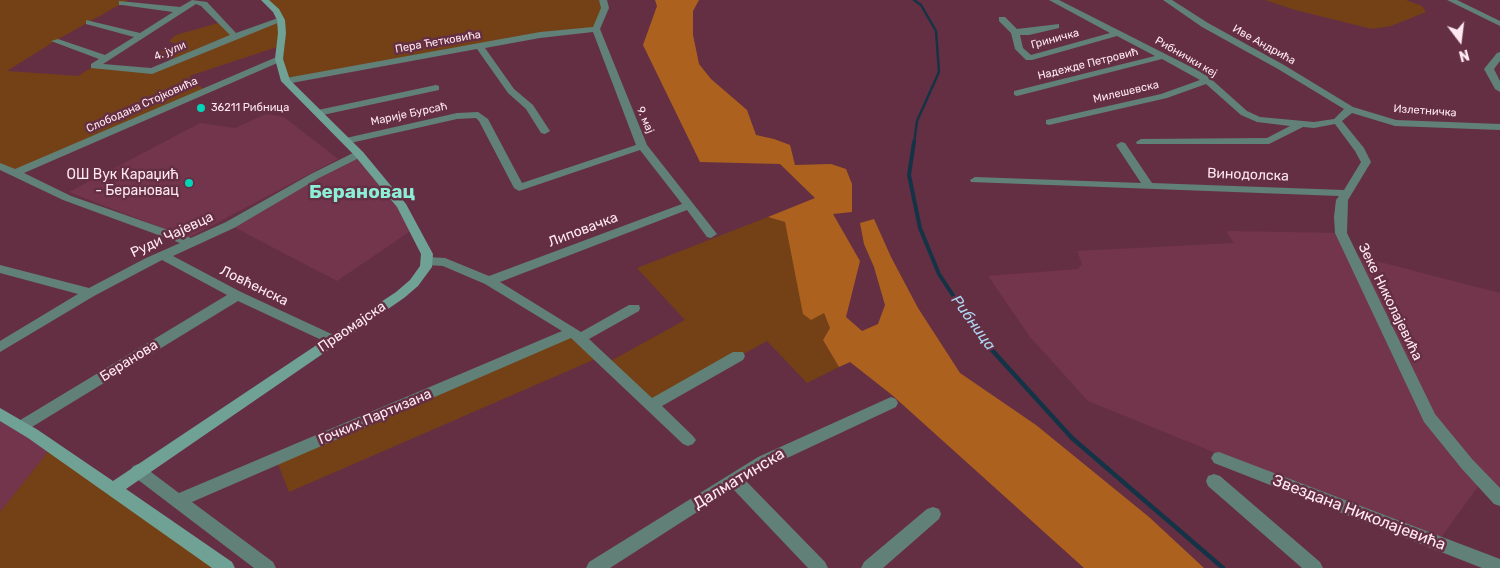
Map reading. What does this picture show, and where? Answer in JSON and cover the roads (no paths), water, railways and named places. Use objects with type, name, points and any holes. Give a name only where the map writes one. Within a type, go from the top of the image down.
[{"type":"main road","points":[[265,0],[275,10],[281,20],[282,33],[279,59],[286,81],[346,141],[402,206],[424,247],[427,261]]},
{"type":"main road","name":"Првомајска","points":[[114,489],[400,295],[423,273],[427,261]]},
{"type":"main road","points":[[0,414],[22,426],[226,568]]},
{"type":"street","points":[[596,29],[605,8],[603,0]]},
{"type":"street","name":"Рибнички кеј","points":[[1053,0],[1207,80],[1244,113],[1257,119],[1314,125],[1337,121]]},
{"type":"street","name":"Иве Андрића","points":[[1169,0],[1205,25],[1281,67],[1350,110]]},
{"type":"street","points":[[1451,0],[1500,24]]},
{"type":"street","name":"4. јули","points":[[235,36],[204,4],[196,1],[94,66],[152,71],[235,36],[281,20]]},
{"type":"street","points":[[122,3],[181,10]]},
{"type":"street","name":"Гриничка","points":[[1002,19],[1015,32],[1018,49],[1029,58],[1118,33]]},
{"type":"street","points":[[89,22],[141,36]]},
{"type":"street","name":"Гриничка","points":[[1015,32],[1030,32],[1056,26]]},
{"type":"street","name":"Пера Ћетковића","points":[[286,81],[568,30],[596,29]]},
{"type":"street","name":"9. мај","points":[[596,29],[642,146],[711,234]]},
{"type":"street","points":[[55,41],[106,58]]},
{"type":"street","points":[[479,46],[511,91],[530,107],[545,131]]},
{"type":"street","points":[[1489,71],[1489,68],[1500,55]]},
{"type":"street","name":"Надежде Петровић","points":[[1017,93],[1164,56]]},
{"type":"street","name":"Слободана Стојковића","points":[[15,173],[279,59]]},
{"type":"street","points":[[1489,71],[1500,73]]},
{"type":"street","points":[[1489,71],[1500,89]]},
{"type":"street","name":"Милешевска","points":[[1048,122],[1164,96],[1207,80]]},
{"type":"street","points":[[318,113],[436,88]]},
{"type":"street","points":[[1337,121],[1350,110]]},
{"type":"street","name":"Излетничка","points":[[1350,110],[1395,123],[1500,127]]},
{"type":"street","name":"Марије Бурсаћ","points":[[346,141],[457,116],[478,115],[484,120],[519,188],[642,146]]},
{"type":"street","name":"Зеке Николајевића","points":[[1337,121],[1360,150],[1366,162],[1342,200],[1341,233],[1429,418],[1467,464],[1500,499]]},
{"type":"street","points":[[1140,142],[1270,141],[1302,124]]},
{"type":"street","points":[[1121,145],[1149,186]]},
{"type":"street","name":"Руди Чајевца","points":[[0,347],[90,293],[150,261],[190,245],[230,225],[314,176],[358,154]]},
{"type":"street","points":[[0,166],[66,198],[190,245],[180,256],[179,264]]},
{"type":"street","name":"Винодолска","points":[[975,180],[1346,193]]},
{"type":"street","name":"Липовачка","points":[[489,281],[688,206]]},
{"type":"street","name":"Ловћенска","points":[[164,256],[237,295],[333,340]]},
{"type":"street","points":[[427,261],[445,262],[489,281],[577,335],[688,440]]},
{"type":"street","points":[[0,269],[90,293]]},
{"type":"street","name":"Беранова","points":[[22,426],[237,295]]},
{"type":"street","name":"Гочких Партизана","points":[[177,501],[577,335],[634,308]]},
{"type":"street","points":[[652,405],[738,356]]},
{"type":"street","name":"Далматинска","points":[[594,568],[764,462],[891,403]]},
{"type":"street","name":"Звездана Николајевића","points":[[1219,458],[1500,567]]},
{"type":"street","points":[[138,471],[267,568]]},
{"type":"street","points":[[735,480],[819,568]]},
{"type":"street","points":[[1214,481],[1314,568]]},
{"type":"street","points":[[870,568],[933,514]]},
{"type":"waterway","name":"Рибница","points":[[914,0],[921,5],[936,31],[939,72],[917,121],[914,144]]},
{"type":"waterway","name":"Рибница","points":[[914,142],[909,175],[920,228],[939,274],[975,329]]},
{"type":"waterway","name":"Рибница","points":[[974,328],[1072,438],[1223,568]]},
{"type":"place","name":"36211 Рибница","points":[[201,108]]},
{"type":"place","name":"ОШ Вук Караџић - Берановац","points":[[189,183]]},
{"type":"district","name":"Берановац","points":[[362,193]]}]
